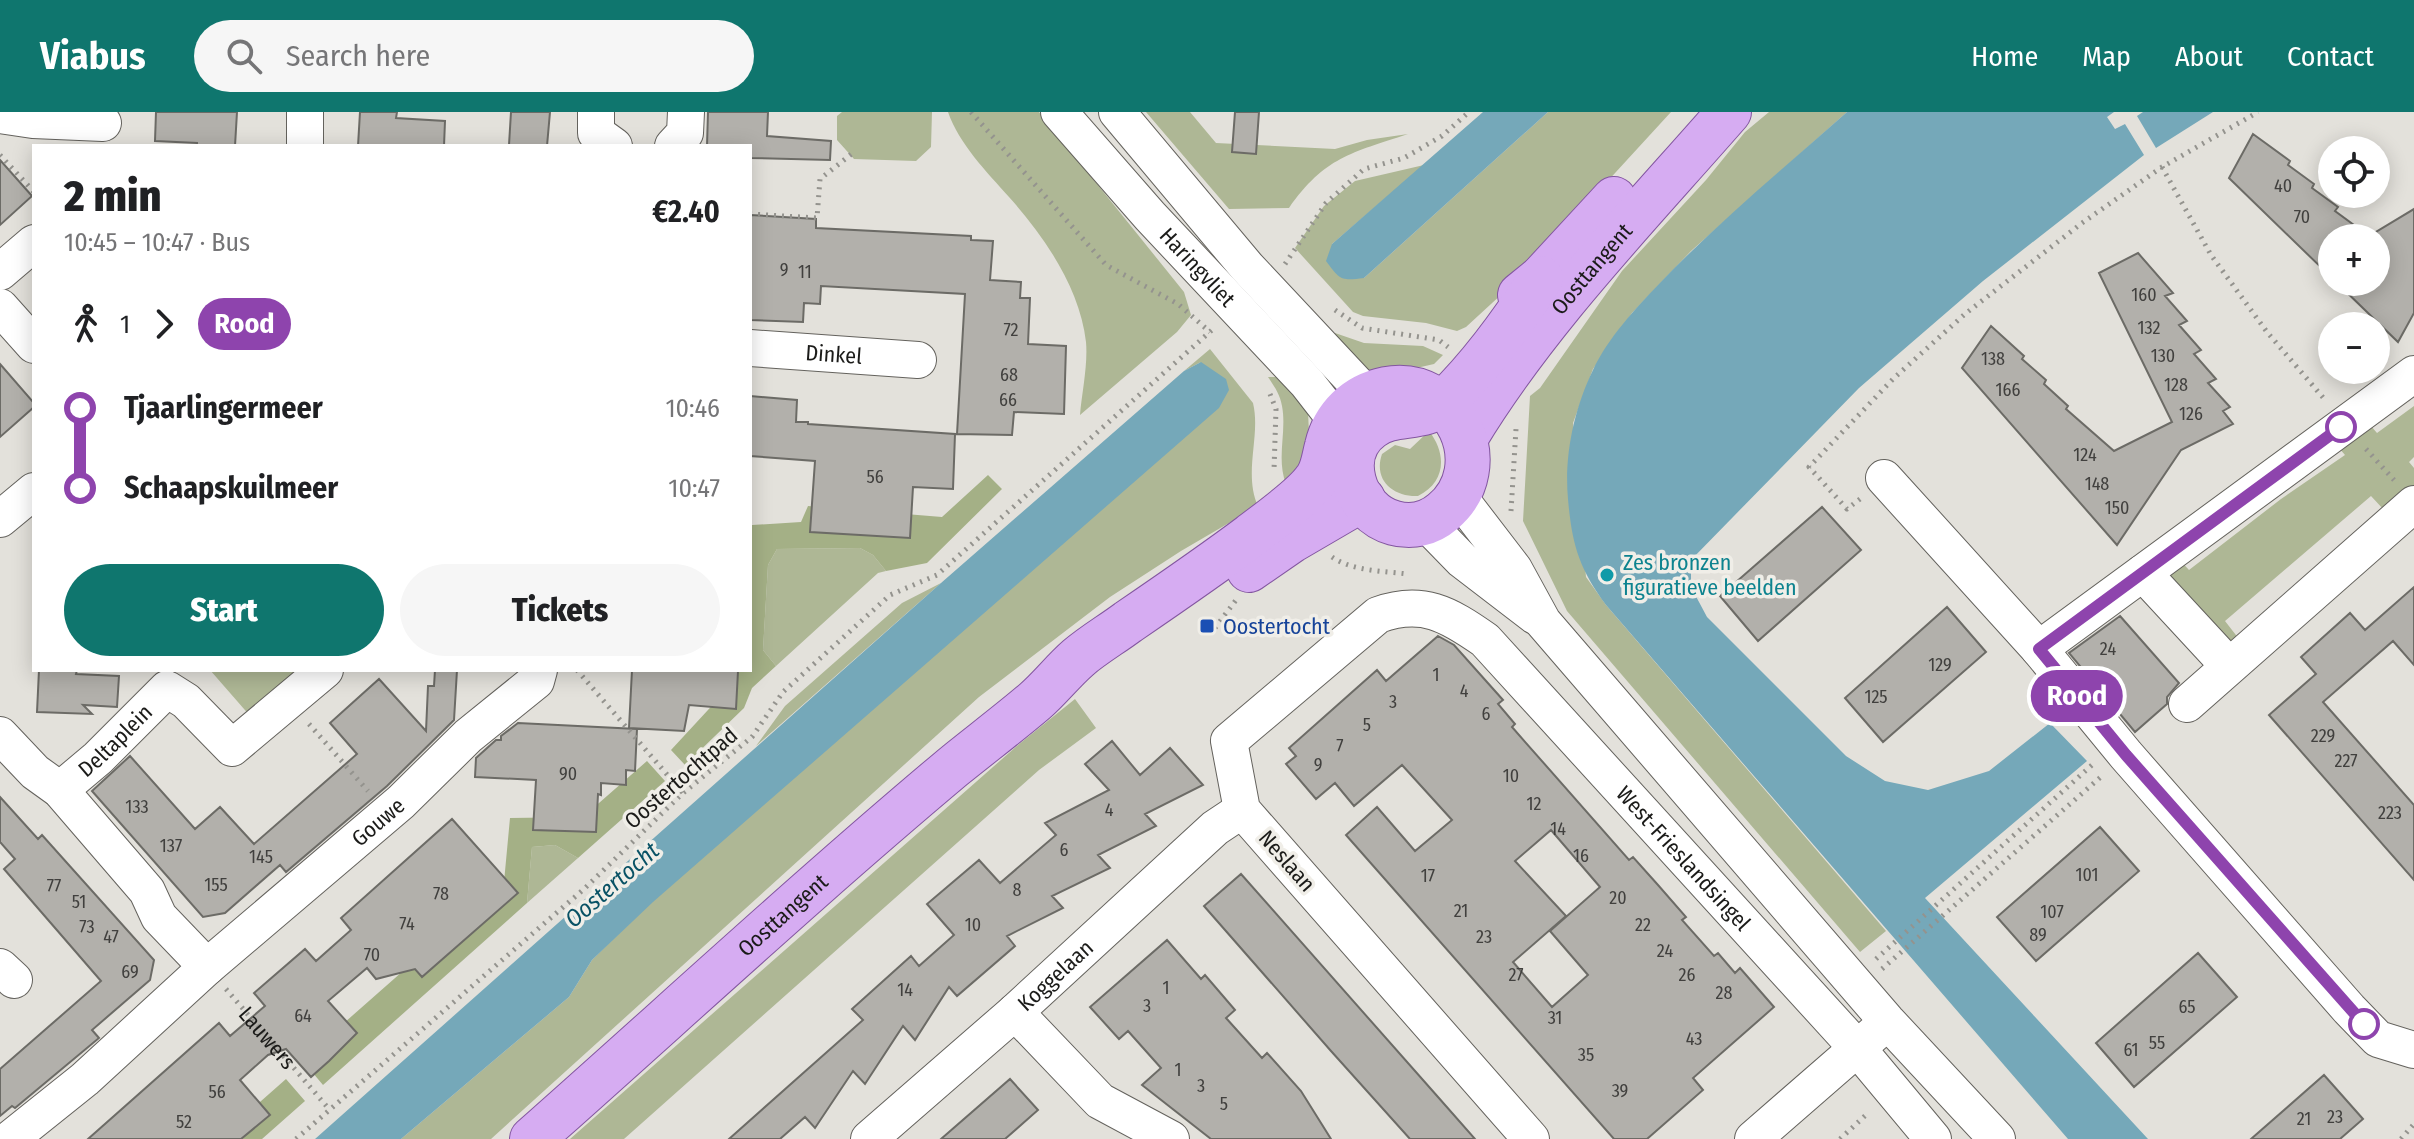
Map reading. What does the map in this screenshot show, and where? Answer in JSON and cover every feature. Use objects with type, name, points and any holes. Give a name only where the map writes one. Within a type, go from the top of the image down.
[{"type":"main road","name":"Oosttangent","points":[[1441,410],[1511,327],[1541,278],[1695,112]]},
{"type":"main road","name":"Oosttangent","points":[[1441,410],[1498,386],[1559,309],[1729,112]]},
{"type":"main road","points":[[1398,387],[1441,410],[1468,467],[1466,477],[1442,509],[1397,524],[1383,519],[1355,487],[1351,473],[1353,421],[1398,387]]},
{"type":"main road","name":"Oosttangent","points":[[532,1139],[953,767],[1039,698],[1078,658],[1250,536],[1302,495],[1320,473],[1328,440],[1353,421]]},
{"type":"main road","name":"Oosttangent","points":[[1039,698],[1092,675],[1291,541],[1363,499]]},
{"type":"street","points":[[305,112],[305,144]]},
{"type":"street","points":[[596,112],[596,133],[611,144]]},
{"type":"street","points":[[675,144],[685,133],[686,112]]},
{"type":"street","name":"Haringvliet","points":[[1059,112],[1150,216],[1307,383],[1353,421]]},
{"type":"street","name":"Haringvliet","points":[[1117,112],[1247,267],[1353,421]]},
{"type":"street","points":[[0,115],[102,127]]},
{"type":"street","points":[[0,272],[32,245]]},
{"type":"street","points":[[0,307],[32,343]]},
{"type":"street","name":"Dinkel","points":[[752,348],[918,360]]},
{"type":"street","points":[[2039,649],[2414,374]]},
{"type":"street","points":[[1872,488],[2039,649],[2122,749],[2378,1039],[2414,1050]]},
{"type":"street","points":[[0,519],[32,493]]},
{"type":"street","points":[[2187,704],[2414,504]]},
{"type":"street","points":[[1442,509],[1514,569],[1543,622],[1887,1021],[1997,1139]]},
{"type":"street","points":[[2143,573],[2229,666]]},
{"type":"street","name":"Neslaan","points":[[1414,591],[1397,608],[1378,615],[1229,741],[1242,810],[1531,1139]]},
{"type":"street","name":"West-Frieslandsingel","points":[[1414,591],[1485,640],[1858,1049],[1933,1139]]},
{"type":"street","name":"Deltaplein","points":[[60,790],[98,758],[167,680],[232,748],[323,672]]},
{"type":"street","name":"Gouwe","points":[[10,1139],[85,1079],[207,967],[387,813],[463,741],[536,681],[538,672]]},
{"type":"street","points":[[0,735],[35,772],[60,790],[147,891],[159,917],[207,967]]},
{"type":"street","name":"Koggelaan","points":[[869,1139],[1015,1012],[1215,828],[1242,810]]},
{"type":"street","points":[[1015,1012],[1100,1101],[1171,1139]]},
{"type":"street","points":[[1753,1139],[1887,1021]]},
{"type":"path","points":[[971,112],[1106,265],[1178,304],[1210,332]]},
{"type":"path","points":[[1280,268],[1288,264],[1326,203],[1364,169],[1404,158],[1442,136],[1469,112]]},
{"type":"path","points":[[1872,488],[1847,509],[1809,467],[1894,378],[1965,314],[2082,223],[2162,167],[2258,112]]},
{"type":"path","points":[[752,214],[817,218],[820,179],[854,152]]},
{"type":"path","points":[[0,155],[32,190]]},
{"type":"path","points":[[2162,167],[2211,255],[2267,332],[2414,504]]},
{"type":"path","points":[[1329,306],[1362,328],[1439,340],[1448,346]]},
{"type":"path","name":"Oostertochtpad","points":[[296,1139],[584,889],[683,793],[752,737],[783,692],[890,595],[937,575],[1216,326]]},
{"type":"path","points":[[1267,390],[1276,409],[1274,477]]},
{"type":"path","points":[[1510,516],[1516,424]]},
{"type":"path","points":[[1323,550],[1339,562],[1374,570],[1414,591]]},
{"type":"path","points":[[579,672],[683,793]]},
{"type":"path","points":[[288,700],[387,813]]},
{"type":"path","points":[[1877,959],[1960,884],[2122,749]]},
{"type":"path","points":[[1883,968],[2122,749]]},
{"type":"path","name":"Lauwers","points":[[207,967],[329,1109]]},
{"type":"path","points":[[2401,1139],[2414,1124]]},
{"type":"green space","points":[[842,112],[932,112],[931,147],[916,161],[854,159],[837,140],[837,116]]},
{"type":"green space","points":[[948,112],[1039,112],[1184,292],[1191,315],[1177,332],[1080,415],[1086,342],[1068,283],[1035,229],[966,146]]},
{"type":"green space","points":[[1146,112],[1190,112],[1216,143],[1335,149],[1408,134],[1355,152],[1327,167],[1289,208],[1229,209]]},
{"type":"green space","points":[[1548,112],[1671,112],[1516,281],[1466,327],[1457,331],[1353,312],[1295,248],[1324,206],[1355,181],[1424,165],[1332,244],[1364,278]]},
{"type":"green space","points":[[1769,112],[1847,112],[1691,251],[1632,313],[1593,369],[1573,423],[1586,577],[1606,605],[1886,931],[1860,952],[1567,611],[1523,521],[1530,396],[1540,388],[1622,271],[1706,180],[1745,132]]},
{"type":"green space","points":[[1335,333],[1364,343],[1423,346],[1443,355],[1434,364],[1412,369],[1372,371],[1361,367],[1333,341]]},
{"type":"green space","points":[[1210,349],[1253,403],[1252,481],[1258,506],[1110,597],[979,697],[491,1139],[401,1139],[569,997],[592,960],[1201,362],[1184,371]]},
{"type":"green space","points":[[1268,377],[1286,377],[1308,411],[1305,462],[1286,484],[1282,464],[1282,406]]},
{"type":"green space","points":[[2414,406],[2414,457],[2409,462],[2414,468],[2414,485],[2384,510],[2371,496],[2225,621],[2239,639],[2226,649],[2156,569],[2175,555],[2189,570],[2281,499],[2345,455],[2333,441],[2364,418],[2377,433]]},
{"type":"green space","points":[[1429,431],[1439,449],[1439,475],[1418,496],[1393,490],[1380,472],[1382,454],[1395,445],[1410,449]]},
{"type":"green space","points":[[988,475],[1002,489],[927,563],[886,571],[873,555],[860,548],[777,549],[768,565],[763,650],[776,666],[752,688],[744,708],[685,765],[671,750],[732,684],[734,672],[752,672],[752,525],[801,522],[808,506],[942,517]]},
{"type":"green space","points":[[860,548],[873,555],[886,571],[878,573],[776,666],[763,650],[768,565],[777,549]]},
{"type":"green space","points":[[941,583],[756,746],[785,706],[902,603]]},
{"type":"green space","points":[[212,672],[304,672],[251,717]]},
{"type":"green space","points":[[1075,699],[1096,728],[1039,770],[624,1139],[570,1139],[1018,745]]},
{"type":"green space","points":[[647,761],[665,781],[578,858],[555,845],[532,847],[527,903],[323,1085],[302,1060],[504,882],[510,818],[583,817]]},
{"type":"green space","points":[[555,845],[578,858],[527,903],[532,847]]},
{"type":"green space","points":[[286,1079],[305,1101],[262,1139],[218,1139]]},
{"type":"water","points":[[1483,112],[1548,112],[1364,278],[1338,276],[1326,261],[1332,244]]},
{"type":"water","points":[[1847,112],[2114,112],[2107,117],[2115,129],[2125,124],[2144,155],[1983,281],[1859,388],[1691,560],[1691,587],[1707,617],[1846,756],[1885,781],[1928,790],[1989,771],[2050,723],[2087,761],[1925,898],[2148,1139],[2068,1139],[1606,605],[1583,567],[1575,543],[1568,499],[1569,450],[1581,401],[1606,347],[1681,261]]},
{"type":"water","points":[[2143,112],[2213,112],[2156,148],[2137,116]]},
{"type":"water","points":[[1201,362],[1226,379],[1229,390],[1219,408],[653,902],[592,960],[569,997],[401,1139],[315,1139],[941,583],[1184,371]]},
{"type":"building","points":[[156,112],[237,112],[235,144],[155,141]]},
{"type":"building","points":[[360,112],[397,112],[396,118],[445,121],[444,144],[358,144]]},
{"type":"building","points":[[511,112],[550,112],[547,144],[509,144]]},
{"type":"building","points":[[708,112],[768,112],[767,136],[831,141],[830,160],[752,158],[752,144],[707,144]]},
{"type":"building","points":[[1235,112],[1259,112],[1256,154],[1232,152]]},
{"type":"building","points":[[2253,134],[2290,161],[2288,165],[2314,184],[2312,188],[2318,192],[2318,208],[2337,208],[2335,211],[2353,224],[2318,224],[2318,264],[2229,178]]},
{"type":"building","points":[[0,160],[32,196],[0,225]]},
{"type":"building","points":[[2414,209],[2414,313],[2398,342],[2390,334],[2390,312],[2367,312],[2350,296],[2390,296],[2389,224]]},
{"type":"building","points":[[752,215],[816,219],[816,228],[971,236],[971,240],[993,241],[990,280],[1021,282],[1020,298],[1030,298],[1028,344],[1066,346],[1064,414],[1014,412],[1012,435],[957,434],[965,294],[821,286],[820,304],[804,303],[803,322],[752,320]]},
{"type":"building","points":[[2138,253],[2173,293],[2165,296],[2187,321],[2179,325],[2201,350],[2194,354],[2216,379],[2208,383],[2230,407],[2223,411],[2233,424],[2181,450],[2117,545],[1962,368],[1991,326],[2046,380],[2044,384],[2068,406],[2066,409],[2114,451],[2172,422],[2099,273]]},
{"type":"building","points":[[0,364],[32,401],[32,409],[0,437]]},
{"type":"building","points":[[752,396],[797,400],[796,422],[955,434],[953,489],[913,487],[910,538],[810,532],[815,461],[752,456]]},
{"type":"building","points":[[1822,507],[1861,550],[1758,641],[1720,596]]},
{"type":"building","points":[[2414,587],[2414,665],[2393,641],[2323,702],[2414,805],[2414,880],[2269,715],[2316,674],[2301,657],[2350,613],[2365,630]]},
{"type":"building","points":[[1947,607],[1986,652],[1883,742],[1845,698]]},
{"type":"building","points":[[2120,616],[2179,683],[2167,697],[2167,704],[2135,732],[2069,653]]},
{"type":"building","points":[[1438,636],[1454,645],[1503,700],[1498,704],[1515,724],[1512,727],[1629,860],[1633,857],[1658,885],[1686,917],[1682,920],[1714,956],[1718,953],[1735,973],[1740,968],[1774,1007],[1693,1078],[1703,1090],[1647,1139],[1614,1139],[1346,835],[1377,807],[1415,851],[1452,820],[1402,765],[1354,806],[1335,783],[1316,799],[1286,764],[1296,756],[1289,748],[1377,670],[1386,681]],"holes":[[[1551,830],[1600,887],[1550,931],[1588,975],[1552,1007],[1513,962],[1566,916],[1515,861]]]},
{"type":"building","points":[[39,672],[119,676],[117,707],[83,705],[92,714],[37,712]]},
{"type":"building","points":[[435,672],[457,672],[454,720],[387,786],[286,872],[280,865],[225,913],[203,917],[92,791],[130,756],[195,829],[220,807],[254,844],[357,754],[330,723],[379,679],[426,731],[428,686],[434,686]]},
{"type":"building","points":[[632,672],[738,672],[736,709],[689,705],[684,731],[629,728]]},
{"type":"building","points":[[518,723],[637,729],[635,771],[626,770],[626,785],[601,783],[596,832],[533,830],[536,780],[475,777],[476,758]]},
{"type":"building","points":[[1112,741],[1140,775],[1170,748],[1203,785],[1145,814],[1156,826],[1098,855],[1110,868],[1052,896],[1063,908],[1007,936],[1015,946],[957,996],[949,987],[915,1040],[903,1026],[865,1084],[853,1071],[815,1128],[805,1117],[780,1139],[729,1139],[863,1020],[852,1009],[911,956],[919,966],[954,935],[927,904],[979,860],[1000,883],[1056,835],[1045,823],[1109,790],[1085,764]]},
{"type":"building","points":[[0,797],[38,839],[42,835],[154,960],[150,980],[92,1030],[99,1038],[15,1108],[12,1106],[0,1116],[0,1069],[101,981],[4,869],[15,859],[0,842]]},
{"type":"building","points":[[452,819],[518,893],[422,977],[415,969],[376,979],[367,968],[328,1001],[357,1033],[329,1061],[311,1077],[286,1049],[268,1055],[240,1080],[270,1115],[241,1139],[88,1139],[219,1023],[230,1036],[265,1006],[254,993],[305,949],[316,961],[351,930],[341,918]]},
{"type":"building","points":[[2100,827],[2139,871],[2036,961],[1997,917]]},
{"type":"building","points":[[1241,874],[1475,1139],[1410,1139],[1331,1051],[1204,906]]},
{"type":"building","points":[[1167,940],[1201,979],[1205,975],[1235,1010],[1226,1018],[1262,1058],[1267,1053],[1301,1091],[1331,1139],[1211,1139],[1142,1085],[1161,1068],[1128,1031],[1119,1039],[1090,1007]]},
{"type":"building","points":[[2198,953],[2237,997],[2134,1087],[2096,1043]]},
{"type":"building","points":[[2324,1075],[2363,1119],[2340,1139],[2251,1139]]},
{"type":"building","points":[[1010,1079],[1038,1110],[1005,1139],[941,1139]]},
{"type":"bus line","name":"Rood","points":[[2341,427],[2039,649],[2126,755],[2364,1024]]},
{"type":"place","name":"Zes bronzen figuratieve beelden","points":[[1607,575]]},
{"type":"place","name":"Oostertocht","points":[[1207,626]]}]
